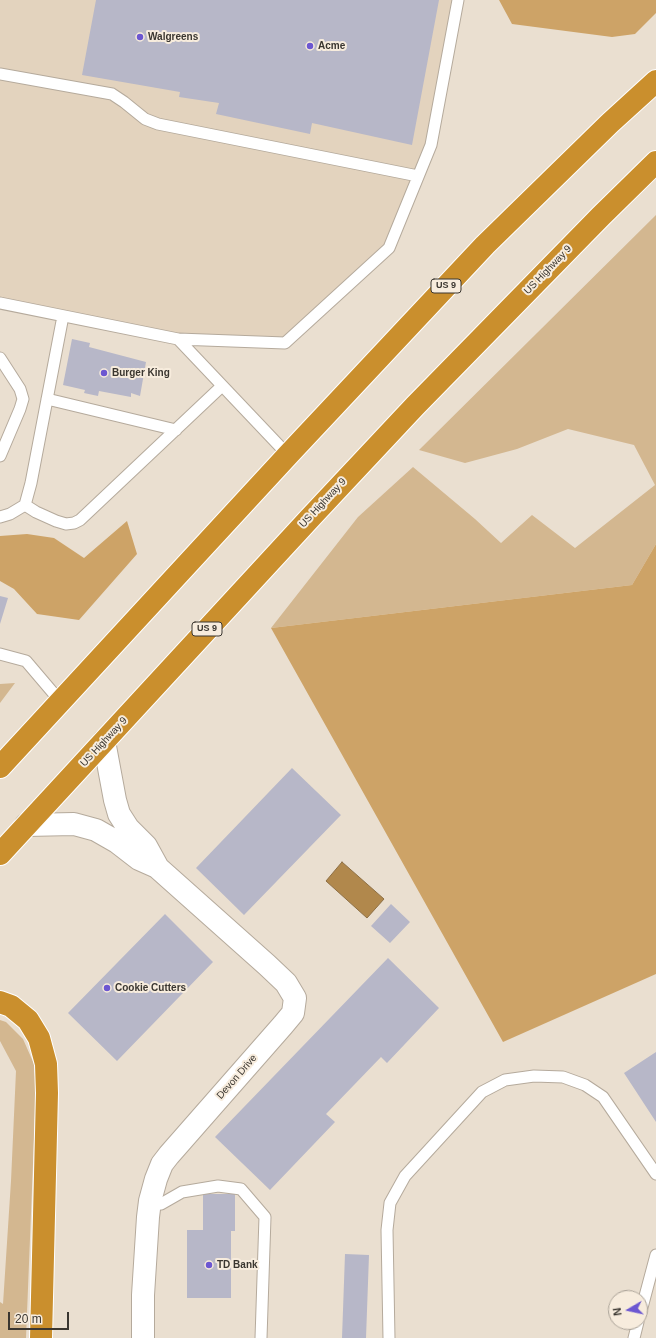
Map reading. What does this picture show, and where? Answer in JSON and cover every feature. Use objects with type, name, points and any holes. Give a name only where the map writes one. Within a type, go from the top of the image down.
[{"type":"highway","name":"US 9","points":[[0,767],[288,455],[486,245],[656,80]]},
{"type":"highway","name":"US Highway 9","points":[[0,854],[415,406],[656,162]]},
{"type":"highway","points":[[0,1002],[11,1006],[28,1020],[39,1038],[46,1064],[47,1093],[41,1338]]},
{"type":"street","points":[[104,741],[119,814],[128,828],[146,846],[157,867]]},
{"type":"street","points":[[26,825],[74,824],[96,830],[117,842],[139,859],[157,867]]},
{"type":"street","name":"Devon Drive","points":[[143,1338],[143,1295],[148,1217],[156,1180],[162,1164],[293,1013],[295,998],[286,983],[267,964],[157,867]]},
{"type":"lane","points":[[0,303],[178,339],[285,343],[389,248],[431,145],[458,0]]},
{"type":"lane","points":[[0,74],[112,94],[145,120],[158,124],[418,176]]},
{"type":"lane","points":[[0,517],[10,514],[25,505],[31,483],[63,316]]},
{"type":"lane","points":[[178,339],[288,455]]},
{"type":"lane","points":[[0,358],[20,388],[23,399],[0,456]]},
{"type":"lane","points":[[25,505],[36,512],[66,524],[74,523],[80,520],[222,386]]},
{"type":"lane","points":[[47,399],[176,430]]},
{"type":"lane","points":[[0,654],[26,662],[60,702]]},
{"type":"lane","points":[[389,1338],[387,1230],[390,1203],[405,1176],[482,1092],[505,1080],[534,1076],[563,1077],[585,1085],[603,1097],[656,1174]]},
{"type":"lane","points":[[150,1205],[161,1204],[182,1192],[218,1186],[241,1189],[261,1212],[265,1217],[261,1337]]},
{"type":"lane","points":[[647,1290],[656,1255]]},
{"type":"shaded area","points":[[0,0],[458,0],[431,145],[389,248],[285,343],[178,339],[0,305]]},
{"type":"shaded area","points":[[499,0],[656,0],[656,13],[635,34],[612,37],[512,24]]},
{"type":"shaded area","points":[[656,215],[656,544],[632,585],[271,628],[358,517],[413,467],[501,543],[532,515],[575,548],[655,485],[634,445],[568,429],[517,449],[465,463],[419,450]]},
{"type":"shaded area","points":[[127,521],[137,554],[79,620],[37,614],[14,589],[0,581],[0,536],[27,534],[54,538],[84,558]]},
{"type":"shaded area","points":[[656,544],[656,974],[503,1042],[271,628],[632,585]]},
{"type":"shaded area","points":[[15,683],[0,703],[0,684]]},
{"type":"shaded area","points":[[342,862],[384,899],[367,918],[326,881]]},
{"type":"shaded area","points":[[0,1020],[6,1022],[23,1039],[34,1064],[36,1089],[26,1338],[0,1338],[0,1302],[3,1304],[16,1071],[0,1041]]},
{"type":"building","name":"Acme","points":[[96,0],[439,0],[412,145],[312,123],[310,134],[216,114],[219,103],[179,97],[180,92],[82,75]]},
{"type":"building","name":"Burger King","points":[[72,339],[90,343],[89,347],[146,362],[140,396],[131,393],[131,397],[99,391],[98,396],[84,393],[85,390],[63,385]]},
{"type":"building","points":[[0,596],[8,598],[0,624]]},
{"type":"building","points":[[292,768],[341,815],[244,915],[196,868]]},
{"type":"building","points":[[391,904],[410,922],[390,943],[371,926]]},
{"type":"building","points":[[165,914],[213,962],[117,1061],[68,1013]]},
{"type":"building","points":[[388,958],[439,1008],[387,1063],[381,1057],[326,1114],[335,1122],[270,1190],[215,1137]]},
{"type":"building","points":[[656,1052],[656,1122],[624,1073]]},
{"type":"building","name":"TD Bank","points":[[203,1194],[235,1194],[235,1231],[231,1231],[231,1298],[187,1298],[187,1230],[203,1230]]},
{"type":"building","points":[[345,1254],[369,1255],[366,1338],[342,1338]]},
{"type":"place","name":"Walgreens","points":[[140,37]]},
{"type":"place","name":"Acme","points":[[310,46]]},
{"type":"place","name":"Burger King","points":[[104,373]]},
{"type":"place","name":"Cookie Cutters","points":[[107,988]]},
{"type":"place","name":"TD Bank","points":[[209,1265]]}]
